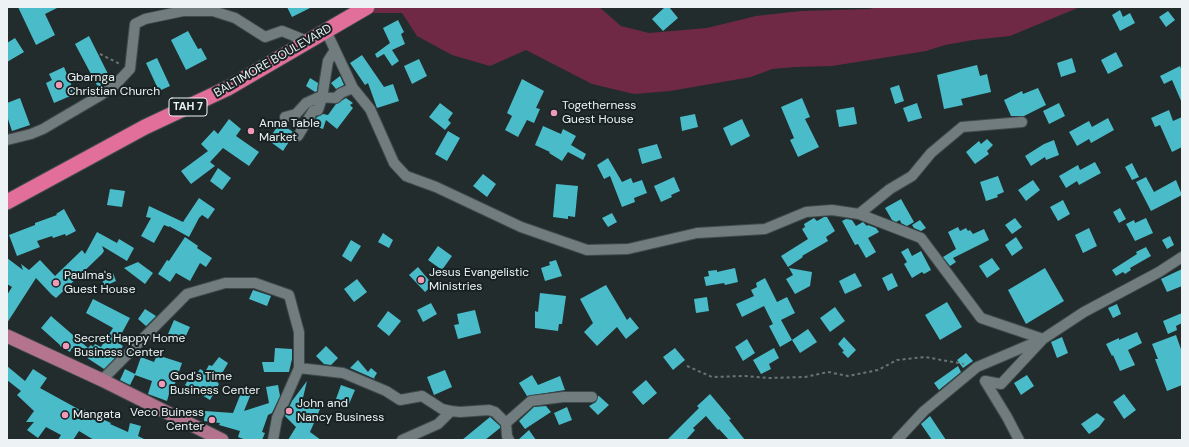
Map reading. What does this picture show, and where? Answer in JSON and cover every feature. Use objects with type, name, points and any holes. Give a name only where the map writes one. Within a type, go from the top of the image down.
[{"type":"highway","name":"BALTIMORE BOULEVARD","points":[[7,202],[144,128],[228,88],[367,7]]},
{"type":"main road","points":[[7,336],[102,380],[222,440]]},
{"type":"street","points":[[7,140],[31,134],[43,128],[114,86],[130,69],[135,24],[145,19],[183,11],[213,11],[235,18],[265,37],[282,31],[307,41]]},
{"type":"street","points":[[326,31],[353,88],[370,109],[394,163],[406,176],[436,187],[521,227],[587,250],[628,249],[697,234],[765,229],[806,212],[832,210],[859,214],[921,238],[980,318],[1043,339]]},
{"type":"street","points":[[298,136],[313,111],[318,110],[322,98],[328,61],[335,50]]},
{"type":"street","points":[[285,117],[296,114],[306,103],[319,98],[336,98],[341,93],[353,88]]},
{"type":"street","points":[[859,214],[890,188],[912,176],[931,153],[962,127],[1022,122]]},
{"type":"street","points":[[897,440],[924,411],[977,367],[1043,339],[1084,312],[1159,272],[1182,256]]},
{"type":"street","points":[[102,380],[187,294],[225,283],[255,284],[289,295],[299,332],[299,368],[277,418],[273,440]]},
{"type":"street","points":[[1019,440],[1007,416],[985,381],[1001,384],[1043,339]]},
{"type":"street","points":[[299,368],[343,373],[386,391],[400,400],[422,396],[442,409],[451,411],[460,412],[489,410],[495,412],[506,423],[507,436],[509,440]]},
{"type":"street","points":[[506,423],[531,401],[563,397],[592,397]]},
{"type":"street","points":[[402,440],[438,424],[451,411]]},
{"type":"path","points":[[687,366],[712,376],[770,378],[805,377],[828,372],[848,376],[878,370],[897,360],[925,357],[977,367]]},
{"type":"shaded area","points":[[366,7],[599,7],[621,26],[649,33],[707,28],[756,16],[801,11],[869,9],[878,7],[1080,7],[1010,36],[973,40],[945,45],[926,51],[832,66],[772,69],[751,77],[670,91],[634,94],[592,84],[526,50],[490,66],[452,55],[417,36],[402,13],[368,13]]},
{"type":"building","points":[[18,7],[59,7],[45,14],[55,35],[36,45]]},
{"type":"building","points":[[287,7],[312,7],[292,17]]},
{"type":"building","points":[[665,7],[669,7],[678,18],[663,31],[652,19]]},
{"type":"building","points":[[1120,10],[1123,17],[1130,13],[1135,23],[1120,31],[1112,15]]},
{"type":"building","points":[[1168,11],[1175,20],[1166,27],[1159,17]]},
{"type":"building","points":[[398,20],[404,32],[401,34],[405,44],[392,50],[399,61],[392,66],[384,54],[377,58],[375,54],[390,43],[383,28]]},
{"type":"building","points":[[188,31],[198,49],[201,48],[207,59],[186,70],[171,40]]},
{"type":"building","points":[[89,36],[111,80],[99,89],[75,44]]},
{"type":"building","points":[[15,38],[24,52],[7,62],[7,43]]},
{"type":"building","points":[[1116,52],[1123,66],[1108,74],[1101,60]]},
{"type":"building","points":[[362,55],[384,87],[393,84],[399,101],[377,108],[368,83],[365,85],[350,63]]},
{"type":"building","points":[[157,58],[170,86],[159,91],[146,63]]},
{"type":"building","points":[[1072,58],[1076,72],[1061,77],[1057,63]]},
{"type":"building","points":[[419,59],[427,76],[412,84],[404,66]]},
{"type":"building","points":[[977,65],[980,76],[987,74],[991,92],[961,99],[963,105],[944,109],[937,75]]},
{"type":"building","points":[[1180,66],[1182,71],[1182,103],[1172,80],[1164,84],[1160,76]]},
{"type":"building","name":"Gbarnga Christian Church","points":[[64,67],[75,94],[54,103],[46,83],[52,80],[49,74]]},
{"type":"building","points":[[340,76],[344,85],[336,89],[331,83]]},
{"type":"building","points":[[310,78],[318,83],[317,91],[315,92],[306,86]]},
{"type":"building","points":[[522,79],[544,91],[536,108],[540,109],[534,123],[527,120],[518,137],[505,130],[512,116],[507,113]]},
{"type":"building","points":[[899,85],[904,101],[895,104],[890,88]]},
{"type":"building","points":[[1038,88],[1046,105],[1024,116],[1011,116],[1004,100],[1022,91],[1023,94]]},
{"type":"building","points":[[20,98],[30,125],[12,131],[7,116],[7,103]]},
{"type":"building","points":[[346,98],[353,103],[350,105],[353,108],[337,129],[326,120],[323,129],[312,125],[317,117],[323,114],[328,115],[336,104]]},
{"type":"building","points":[[802,98],[810,117],[805,119],[819,147],[798,157],[790,140],[794,138],[781,107]]},
{"type":"building","points":[[440,103],[453,113],[448,120],[451,123],[445,130],[429,117]]},
{"type":"building","points":[[917,103],[922,118],[908,122],[903,108]]},
{"type":"building","points":[[1059,103],[1065,116],[1049,124],[1043,111]]},
{"type":"building","points":[[854,107],[857,124],[839,127],[836,110]]},
{"type":"building","points":[[1169,110],[1173,121],[1182,117],[1182,147],[1172,152],[1160,125],[1155,127],[1151,118]]},
{"type":"building","points":[[695,114],[698,127],[682,131],[680,117]]},
{"type":"building","points":[[1108,118],[1114,130],[1091,143],[1089,139],[1077,146],[1069,132],[1089,121],[1092,127]]},
{"type":"building","points":[[229,119],[241,129],[236,136],[259,152],[249,166],[223,148],[210,162],[215,166],[191,184],[181,171],[208,151],[201,144],[214,130],[218,134]]},
{"type":"building","points":[[742,119],[750,136],[731,146],[723,128]]},
{"type":"building","points":[[280,123],[293,132],[292,137],[283,151],[268,140]]},
{"type":"building","points":[[543,126],[561,134],[563,129],[576,136],[571,145],[586,154],[583,160],[568,152],[562,161],[549,153],[550,152],[535,145]]},
{"type":"building","points":[[448,131],[460,138],[447,161],[435,154]]},
{"type":"building","points":[[987,139],[993,145],[987,151],[989,154],[975,164],[966,152],[979,141],[981,144]]},
{"type":"building","points":[[1054,140],[1059,155],[1046,160],[1045,157],[1031,166],[1025,156],[1044,144]]},
{"type":"building","points":[[657,144],[662,158],[642,164],[638,149]]},
{"type":"building","points":[[608,158],[622,182],[631,178],[633,183],[642,180],[647,193],[634,198],[635,202],[622,207],[610,176],[604,179],[597,165]]},
{"type":"building","points":[[1095,162],[1101,173],[1079,185],[1077,181],[1066,188],[1059,176],[1078,165],[1080,170]]},
{"type":"building","points":[[1132,163],[1139,177],[1132,180],[1125,167]]},
{"type":"building","points":[[218,168],[231,178],[222,190],[210,181]]},
{"type":"building","points":[[483,174],[496,184],[487,197],[473,186]]},
{"type":"building","points":[[998,176],[1004,192],[997,195],[998,197],[986,201],[980,182]]},
{"type":"building","points":[[674,177],[680,191],[661,202],[654,186]]},
{"type":"building","points":[[1146,177],[1154,192],[1176,180],[1182,195],[1151,211],[1136,182]]},
{"type":"building","points":[[1033,180],[1040,190],[1026,201],[1018,190]]},
{"type":"building","points":[[556,184],[578,186],[575,217],[568,216],[568,219],[553,217]]},
{"type":"building","points":[[110,189],[125,191],[122,207],[107,205]]},
{"type":"building","points":[[199,198],[215,209],[208,219],[202,215],[199,218],[189,237],[169,226],[164,225],[154,243],[141,236],[151,218],[146,217],[149,206],[183,222]]},
{"type":"building","points":[[901,199],[914,222],[907,226],[901,223],[900,220],[896,222],[892,220],[885,208]]},
{"type":"building","points":[[1063,200],[1070,214],[1058,221],[1050,207]]},
{"type":"building","points":[[1120,208],[1126,219],[1119,223],[1113,212]]},
{"type":"building","points":[[64,209],[76,231],[66,236],[65,234],[53,238],[52,236],[37,241],[40,247],[17,256],[9,235],[57,215],[56,214]]},
{"type":"building","points":[[612,213],[617,222],[608,227],[602,218]]},
{"type":"building","points":[[827,217],[835,231],[826,237],[828,241],[802,256],[803,257],[788,267],[781,256],[808,239],[802,229],[805,227],[804,224],[814,218],[817,221]]},
{"type":"building","points":[[1015,218],[1022,227],[1012,234],[1005,225]]},
{"type":"building","points":[[1146,218],[1153,233],[1135,241],[1126,224],[1134,220],[1135,223]]},
{"type":"building","points":[[846,219],[852,220],[856,226],[863,222],[867,226],[876,228],[879,232],[868,238],[876,252],[866,258],[858,244],[855,245],[842,221]]},
{"type":"building","points":[[920,220],[926,228],[921,231],[914,228],[912,225]]},
{"type":"building","points":[[958,227],[960,231],[966,228],[973,234],[984,229],[989,240],[953,258],[956,262],[950,266],[943,257],[956,249],[948,232]]},
{"type":"building","points":[[1089,228],[1097,246],[1083,253],[1075,235]]},
{"type":"building","points":[[97,232],[117,243],[119,239],[134,248],[127,261],[102,246],[104,251],[102,254],[56,298],[36,278],[7,323],[7,295],[12,287],[7,284],[7,258],[23,270],[21,264],[29,270],[40,260],[55,276],[82,250],[85,254]]},
{"type":"building","points":[[383,233],[393,240],[389,248],[378,242]]},
{"type":"building","points":[[1170,236],[1174,245],[1167,249],[1162,240]]},
{"type":"building","points":[[185,237],[198,246],[197,248],[212,258],[206,267],[200,263],[190,281],[176,273],[170,282],[158,274],[167,260],[169,261]]},
{"type":"building","points":[[1016,237],[1023,248],[1012,256],[1005,245]]},
{"type":"building","points":[[351,240],[361,246],[351,262],[342,256]]},
{"type":"building","points":[[438,246],[452,256],[442,270],[428,260]]},
{"type":"building","points":[[1146,247],[1151,256],[1130,268],[1131,270],[1125,274],[1123,272],[1116,276],[1112,270],[1137,254],[1136,252]]},
{"type":"building","points":[[908,248],[912,256],[921,251],[931,270],[924,274],[922,272],[912,278],[904,264],[907,262],[901,252]]},
{"type":"building","points":[[992,258],[1000,269],[987,278],[979,266]]},
{"type":"building","points":[[556,260],[562,276],[545,281],[541,268],[550,265],[549,262]]},
{"type":"building","points":[[138,262],[153,273],[145,284],[124,268]]},
{"type":"building","name":"Jesus Evangelistic Ministries","points":[[418,267],[433,285],[425,292],[409,275]]},
{"type":"building","points":[[735,268],[738,282],[725,285],[724,283],[706,286],[704,277],[709,276],[708,271],[717,270],[717,272]]},
{"type":"building","points":[[789,268],[812,272],[810,286],[795,294],[786,279],[793,275]]},
{"type":"building","points":[[1045,268],[1064,301],[1026,324],[1008,290]]},
{"type":"building","points":[[1182,269],[1182,286],[1167,292],[1161,279]]},
{"type":"building","points":[[113,273],[116,281],[105,286],[101,278]]},
{"type":"building","points":[[855,273],[862,286],[845,294],[839,281]]},
{"type":"building","points":[[892,273],[898,286],[888,291],[882,278]]},
{"type":"building","points":[[765,278],[777,302],[787,297],[795,313],[781,320],[792,340],[780,347],[769,326],[773,324],[764,306],[742,317],[736,304],[754,296],[751,290],[757,287],[756,283]]},
{"type":"building","points":[[357,279],[367,292],[354,302],[344,289]]},
{"type":"building","points":[[606,285],[627,320],[630,317],[639,328],[626,339],[617,327],[597,346],[584,332],[593,323],[580,299]]},
{"type":"building","points":[[253,290],[271,296],[267,306],[249,299]]},
{"type":"building","points":[[540,293],[566,296],[562,324],[559,324],[558,331],[535,328],[535,311],[538,312]]},
{"type":"building","points":[[707,297],[709,311],[696,313],[694,299]]},
{"type":"building","points":[[93,299],[130,318],[117,342],[123,346],[117,356],[104,369],[72,348],[70,352],[60,346],[41,328],[51,316],[88,348],[91,345],[93,347],[95,344],[101,347],[113,328],[86,313]]},
{"type":"building","points":[[947,302],[962,327],[940,340],[925,315]]},
{"type":"building","points":[[431,303],[437,314],[423,322],[417,310]]},
{"type":"building","points":[[1117,304],[1121,314],[1113,318],[1108,308]]},
{"type":"building","points":[[835,307],[845,321],[830,332],[820,318]]},
{"type":"building","points":[[145,309],[156,316],[146,326],[138,319]]},
{"type":"building","points":[[475,310],[481,333],[458,339],[454,325],[459,324],[457,314]]},
{"type":"building","points":[[388,311],[401,321],[389,336],[377,326]]},
{"type":"building","points":[[1182,313],[1182,323],[1176,326],[1177,330],[1168,334],[1163,321]]},
{"type":"building","points":[[174,320],[190,327],[184,340],[168,334]]},
{"type":"building","points":[[808,329],[817,342],[800,353],[792,340]]},
{"type":"building","points":[[1137,332],[1142,343],[1128,350],[1135,365],[1120,371],[1106,344]]},
{"type":"building","points":[[1176,335],[1182,352],[1182,385],[1167,391],[1155,359],[1158,359],[1152,344]]},
{"type":"building","points":[[844,337],[856,350],[848,358],[842,352],[844,351],[838,344]]},
{"type":"building","points":[[1062,337],[1068,353],[1057,358],[1051,342]]},
{"type":"building","points":[[747,339],[755,353],[743,361],[735,347]]},
{"type":"building","points":[[326,346],[338,358],[331,365],[324,364],[316,356]]},
{"type":"building","points":[[275,348],[292,349],[292,359],[289,372],[264,372],[262,362],[274,362]]},
{"type":"building","points":[[675,348],[685,360],[673,370],[663,357]]},
{"type":"building","points":[[774,348],[779,358],[769,364],[771,369],[761,374],[753,360]]},
{"type":"building","points":[[966,353],[973,361],[963,368],[957,360]]},
{"type":"building","points":[[157,355],[182,363],[171,395],[169,394],[167,401],[148,394],[152,381],[135,375],[130,385],[120,380],[125,369],[135,374],[141,357],[154,362]]},
{"type":"building","points":[[219,357],[228,363],[217,382],[219,384],[210,400],[185,385],[193,372],[197,374],[200,369],[205,372],[209,365],[212,366]]},
{"type":"building","points":[[358,360],[368,372],[371,368],[377,373],[374,378],[375,379],[350,368]]},
{"type":"building","points":[[7,366],[25,381],[33,369],[47,378],[40,388],[80,410],[82,408],[111,423],[110,424],[128,432],[130,423],[141,426],[138,436],[146,440],[94,440],[79,431],[73,440],[58,440],[61,435],[46,427],[38,438],[27,430],[34,422],[26,422],[34,411],[17,395],[21,391],[7,380]]},
{"type":"building","points":[[958,366],[961,372],[939,390],[934,383]]},
{"type":"building","points":[[445,370],[452,387],[434,395],[427,377]]},
{"type":"building","points":[[532,375],[538,385],[560,376],[565,390],[527,396],[519,383]]},
{"type":"building","points":[[1027,375],[1034,386],[1021,395],[1014,383]]},
{"type":"building","points":[[646,380],[657,393],[643,405],[632,392]]},
{"type":"building","points":[[307,381],[302,402],[320,409],[310,432],[321,440],[288,440],[296,427],[285,416],[292,401]]},
{"type":"building","points":[[278,385],[280,396],[272,413],[268,415],[262,432],[265,433],[262,440],[246,440],[238,437],[240,431],[219,425],[220,423],[204,421],[205,411],[233,413],[243,388],[252,391],[244,411],[269,403],[266,387]]},
{"type":"building","points":[[341,385],[355,390],[349,404],[336,399]]},
{"type":"building","points":[[710,394],[731,419],[729,420],[745,440],[729,440],[706,416],[693,428],[695,430],[686,440],[667,440],[699,408],[697,406]]},
{"type":"building","points":[[1124,394],[1136,410],[1124,419],[1113,402]]},
{"type":"building","points":[[598,396],[609,405],[598,415],[589,406],[596,402]]},
{"type":"building","points":[[546,406],[551,412],[525,429],[519,421],[534,407]]},
{"type":"building","points":[[567,407],[572,420],[559,425],[554,413]]},
{"type":"building","points":[[1097,413],[1105,419],[1099,427],[1089,434],[1081,424]]},
{"type":"building","points":[[930,416],[946,440],[932,440],[921,424]]},
{"type":"building","points":[[490,417],[500,426],[500,428],[485,440],[462,440]]},
{"type":"building","points":[[529,430],[536,440],[518,440]]},
{"type":"place","name":"Gbarnga Christian Church","points":[[59,85]]},
{"type":"place","name":"Togetherness Guest House","points":[[554,113]]},
{"type":"place","name":"Anna Table Market","points":[[251,131]]},
{"type":"place","name":"Jesus Evangelistic Ministries","points":[[421,280]]},
{"type":"place","name":"Paulma's Guest House","points":[[56,283]]},
{"type":"place","name":"Secret Happy Home Business Center","points":[[66,346]]},
{"type":"place","name":"God's Time Business Center","points":[[162,384]]},
{"type":"place","name":"John and Nancy Business","points":[[289,411]]},
{"type":"place","name":"Mangata","points":[[65,415]]},
{"type":"place","name":"Veco Buiness Center","points":[[212,420]]}]
